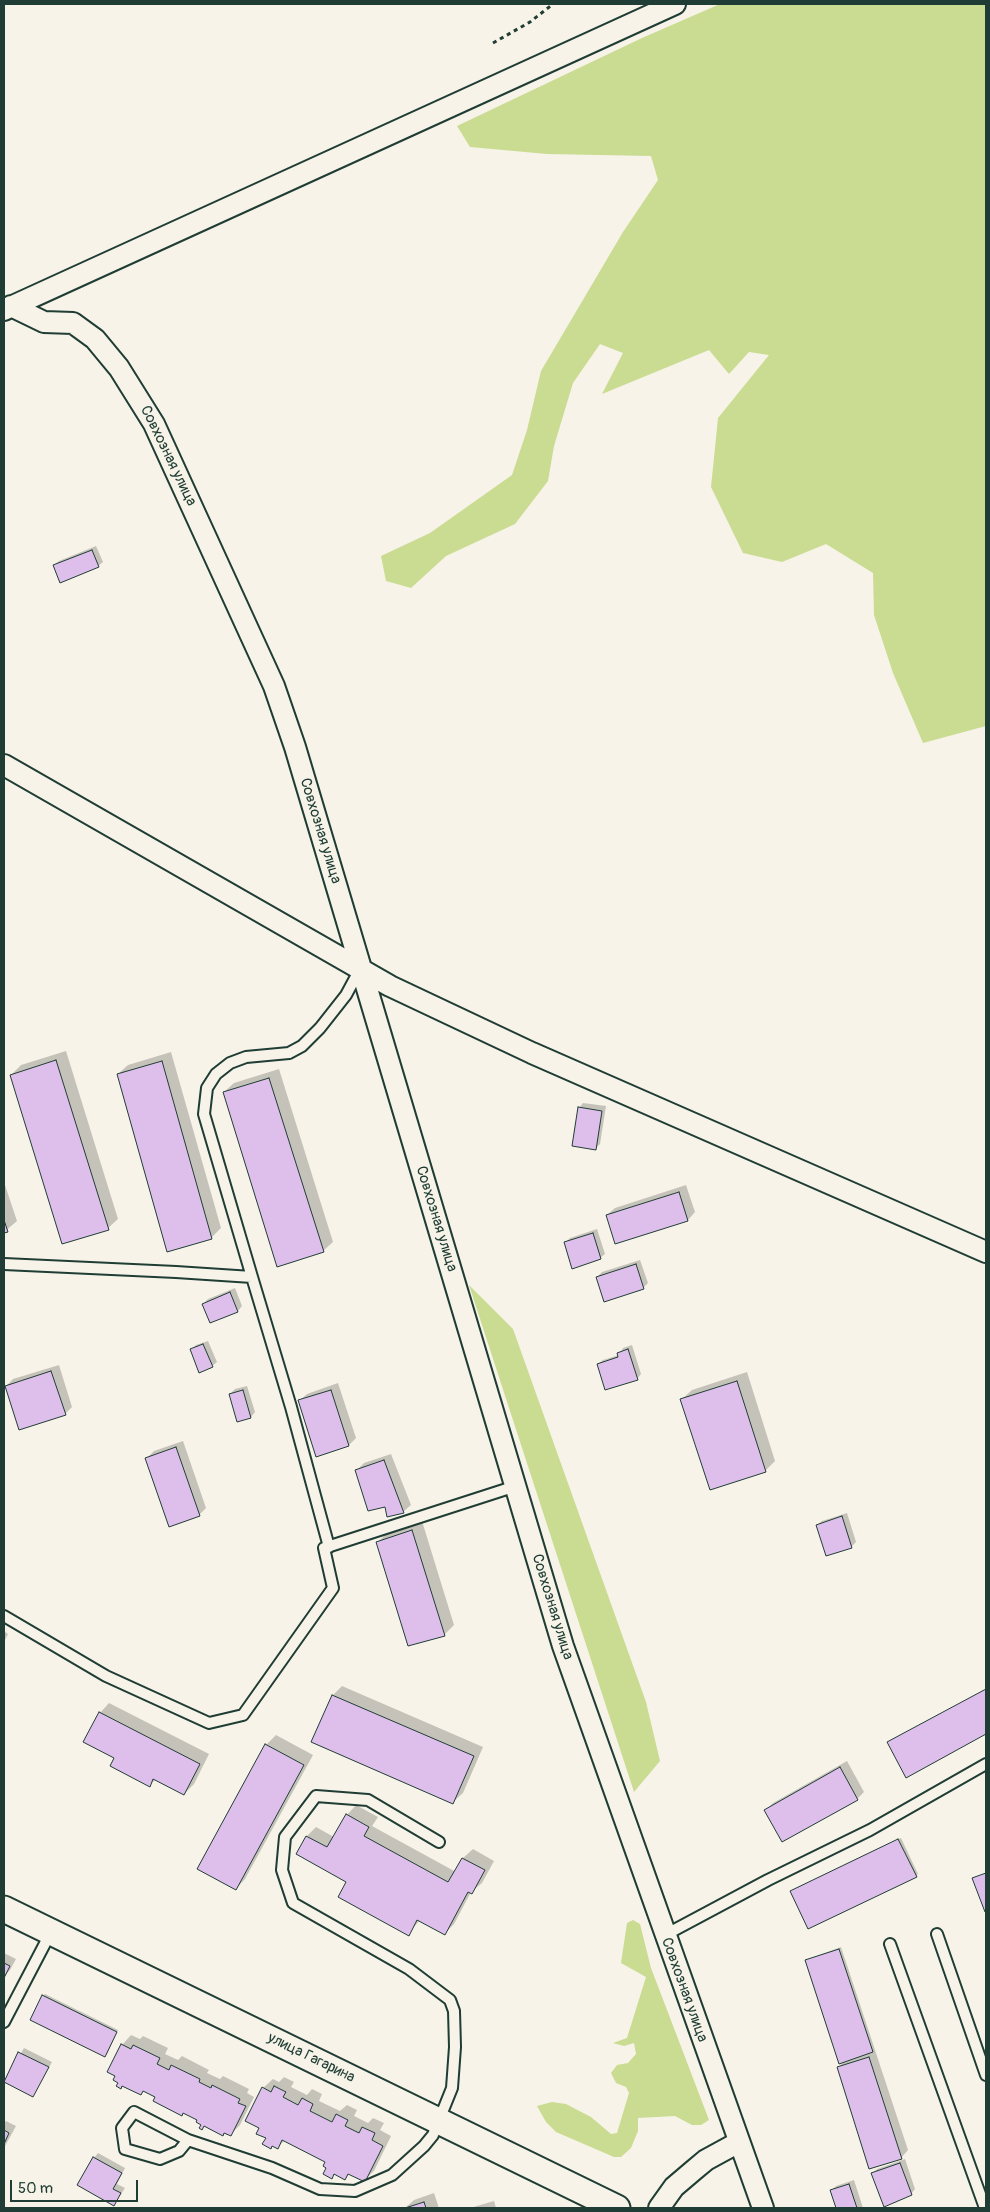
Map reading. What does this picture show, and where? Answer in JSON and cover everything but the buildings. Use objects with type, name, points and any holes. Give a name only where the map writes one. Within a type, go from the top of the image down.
[{"type":"street","points":[[7,308],[675,4]]},
{"type":"street","name":"Совхозная улица","points":[[7,308],[44,322],[66,321],[81,327],[119,368],[154,424],[274,686],[295,747],[563,1646],[763,2208]]},
{"type":"street","points":[[4,765],[390,986],[474,1026],[986,1252]]},
{"type":"street","name":"улица Гагарина","points":[[4,1909],[617,2208]]},
{"type":"street","points":[[660,2208],[674,2187],[706,2160],[739,2142]]},
{"type":"lane","points":[[329,1547],[291,1407],[204,1114],[206,1088],[216,1074],[230,1063],[246,1057],[284,1055],[302,1046],[320,1028],[346,996],[361,969]]},
{"type":"lane","points":[[4,1264],[252,1277]]},
{"type":"lane","points":[[4,1616],[106,1676],[209,1723],[243,1715],[333,1588],[324,1548],[516,1486]]},
{"type":"lane","points":[[665,1935],[768,1880],[870,1830],[986,1764]]},
{"type":"lane","points":[[188,2140],[179,2151],[160,2159],[125,2149],[122,2128],[134,2112],[188,2140],[272,2168],[320,2189],[356,2191],[392,2175],[424,2146],[433,2135],[452,2088],[455,2047],[454,2011],[450,2000],[409,1969],[293,1903],[282,1870],[285,1837],[316,1796],[368,1800],[440,1842]]},
{"type":"lane","points":[[4,2022],[51,1932]]},
{"type":"lane","points":[[937,1934],[986,2075]]},
{"type":"lane","points":[[890,1944],[985,2208]]},
{"type":"path","points":[[492,43],[530,22],[553,4]]},
{"type":"green space","points":[[720,4],[986,4],[986,726],[923,743],[893,673],[874,615],[873,573],[826,544],[782,562],[743,553],[711,487],[718,418],[769,355],[749,352],[729,374],[709,350],[602,394],[623,353],[600,344],[573,383],[554,446],[548,481],[515,524],[446,556],[411,588],[386,581],[381,556],[430,533],[512,475],[527,430],[541,371],[623,232],[658,180],[651,156],[547,154],[470,147],[457,126],[642,38]]},
{"type":"green space","points":[[469,1285],[513,1329],[646,1702],[660,1761],[634,1792]]},
{"type":"green space","points":[[633,1920],[640,1924],[651,1968],[709,2120],[701,2125],[692,2125],[675,2116],[638,2118],[638,2131],[631,2148],[621,2157],[614,2157],[556,2132],[546,2122],[537,2106],[552,2102],[566,2104],[591,2117],[611,2134],[617,2133],[629,2093],[626,2087],[616,2083],[611,2073],[617,2065],[628,2063],[636,2054],[634,2043],[624,2046],[613,2043],[627,2038],[646,1977],[621,1963],[627,1923]]}]
